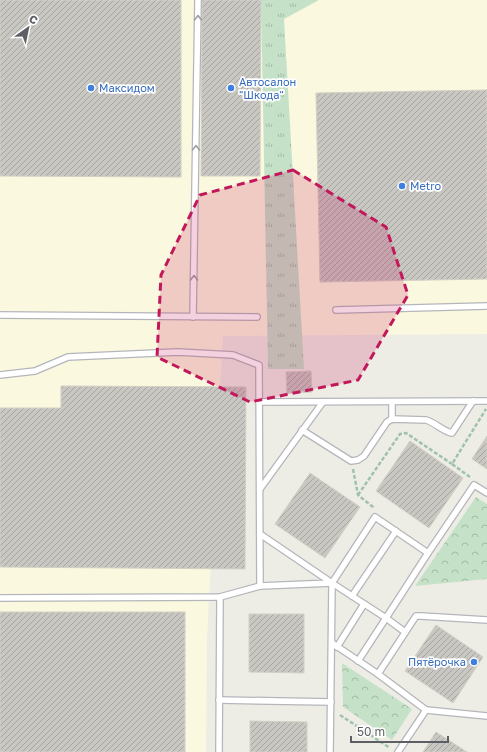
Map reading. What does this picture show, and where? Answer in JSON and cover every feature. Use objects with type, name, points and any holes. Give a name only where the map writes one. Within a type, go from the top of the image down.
[{"type":"lane","points":[[194,317],[198,0]]},
{"type":"lane","points":[[336,310],[487,306]]},
{"type":"lane","points":[[0,315],[257,317]]},
{"type":"lane","points":[[0,375],[35,371],[68,357],[178,352],[233,355],[259,365],[260,586]]},
{"type":"lane","points":[[302,430],[351,461],[358,460],[364,456],[386,422],[392,419],[426,420],[452,433],[473,401]]},
{"type":"lane","points":[[260,402],[487,401]]},
{"type":"lane","points":[[260,489],[323,402]]},
{"type":"lane","points":[[392,402],[392,419]]},
{"type":"lane","points":[[358,661],[474,485],[487,493]]},
{"type":"lane","points":[[330,752],[332,583],[375,517],[428,553]]},
{"type":"lane","points":[[352,596],[396,532]]},
{"type":"lane","points":[[260,534],[405,632]]},
{"type":"lane","points":[[0,598],[220,597],[260,586],[332,583]]},
{"type":"lane","points":[[219,752],[220,597]]},
{"type":"lane","points":[[337,647],[364,604]]},
{"type":"lane","points":[[378,674],[416,616],[487,620]]},
{"type":"lane","points":[[332,643],[378,674],[426,710],[487,716]]},
{"type":"lane","points":[[219,700],[331,702]]},
{"type":"lane","points":[[398,752],[426,710]]},
{"type":"path","points":[[452,464],[487,408]]},
{"type":"path","points":[[358,495],[400,434],[406,433],[472,479],[474,485]]},
{"type":"path","points":[[351,461],[358,495],[372,507],[375,517]]},
{"type":"path","points":[[338,714],[390,748],[388,752]]},
{"type":"highlighted area","points":[[293,170],[386,227],[408,295],[358,380],[250,402],[157,357],[161,275],[200,195]]},
{"type":"shaded area","points":[[0,0],[487,0],[487,334],[223,336],[207,637],[206,752],[0,752]]},
{"type":"green space","points":[[261,0],[319,0],[284,19],[304,369],[268,369]]},
{"type":"green space","points":[[476,497],[487,504],[487,579],[415,586]]},
{"type":"green space","points":[[342,663],[412,709],[392,740],[343,707]]},
{"type":"building","name":"Максидом","points":[[0,0],[181,0],[181,177],[0,176]]},
{"type":"building","name":"Автосалон \"Шкода\"","points":[[202,0],[261,0],[260,176],[201,176]]},
{"type":"building","name":"Metro","points":[[487,90],[487,279],[320,282],[316,93]]},
{"type":"building","points":[[311,371],[312,392],[287,393],[286,372]]},
{"type":"building","points":[[61,386],[246,387],[245,569],[0,567],[0,408],[61,408]]},
{"type":"building","points":[[487,436],[487,469],[472,459]]},
{"type":"building","points":[[410,441],[463,478],[429,528],[376,491]]},
{"type":"building","points":[[310,473],[360,507],[325,558],[275,524]]},
{"type":"building","points":[[0,612],[185,612],[185,752],[0,752]]},
{"type":"building","points":[[249,614],[304,614],[304,673],[249,672]]},
{"type":"building","points":[[436,625],[483,657],[453,703],[405,671]]},
{"type":"building","points":[[250,721],[307,722],[307,752],[250,752]]},
{"type":"building","points":[[436,732],[467,752],[423,752]]},
{"type":"place","name":"Максидом","points":[[91,88]]},
{"type":"place","name":"Автосалон \"Шкода\"","points":[[231,88]]},
{"type":"place","name":"Metro","points":[[402,186]]},
{"type":"place","name":"Пятёрочка","points":[[474,662]]}]
